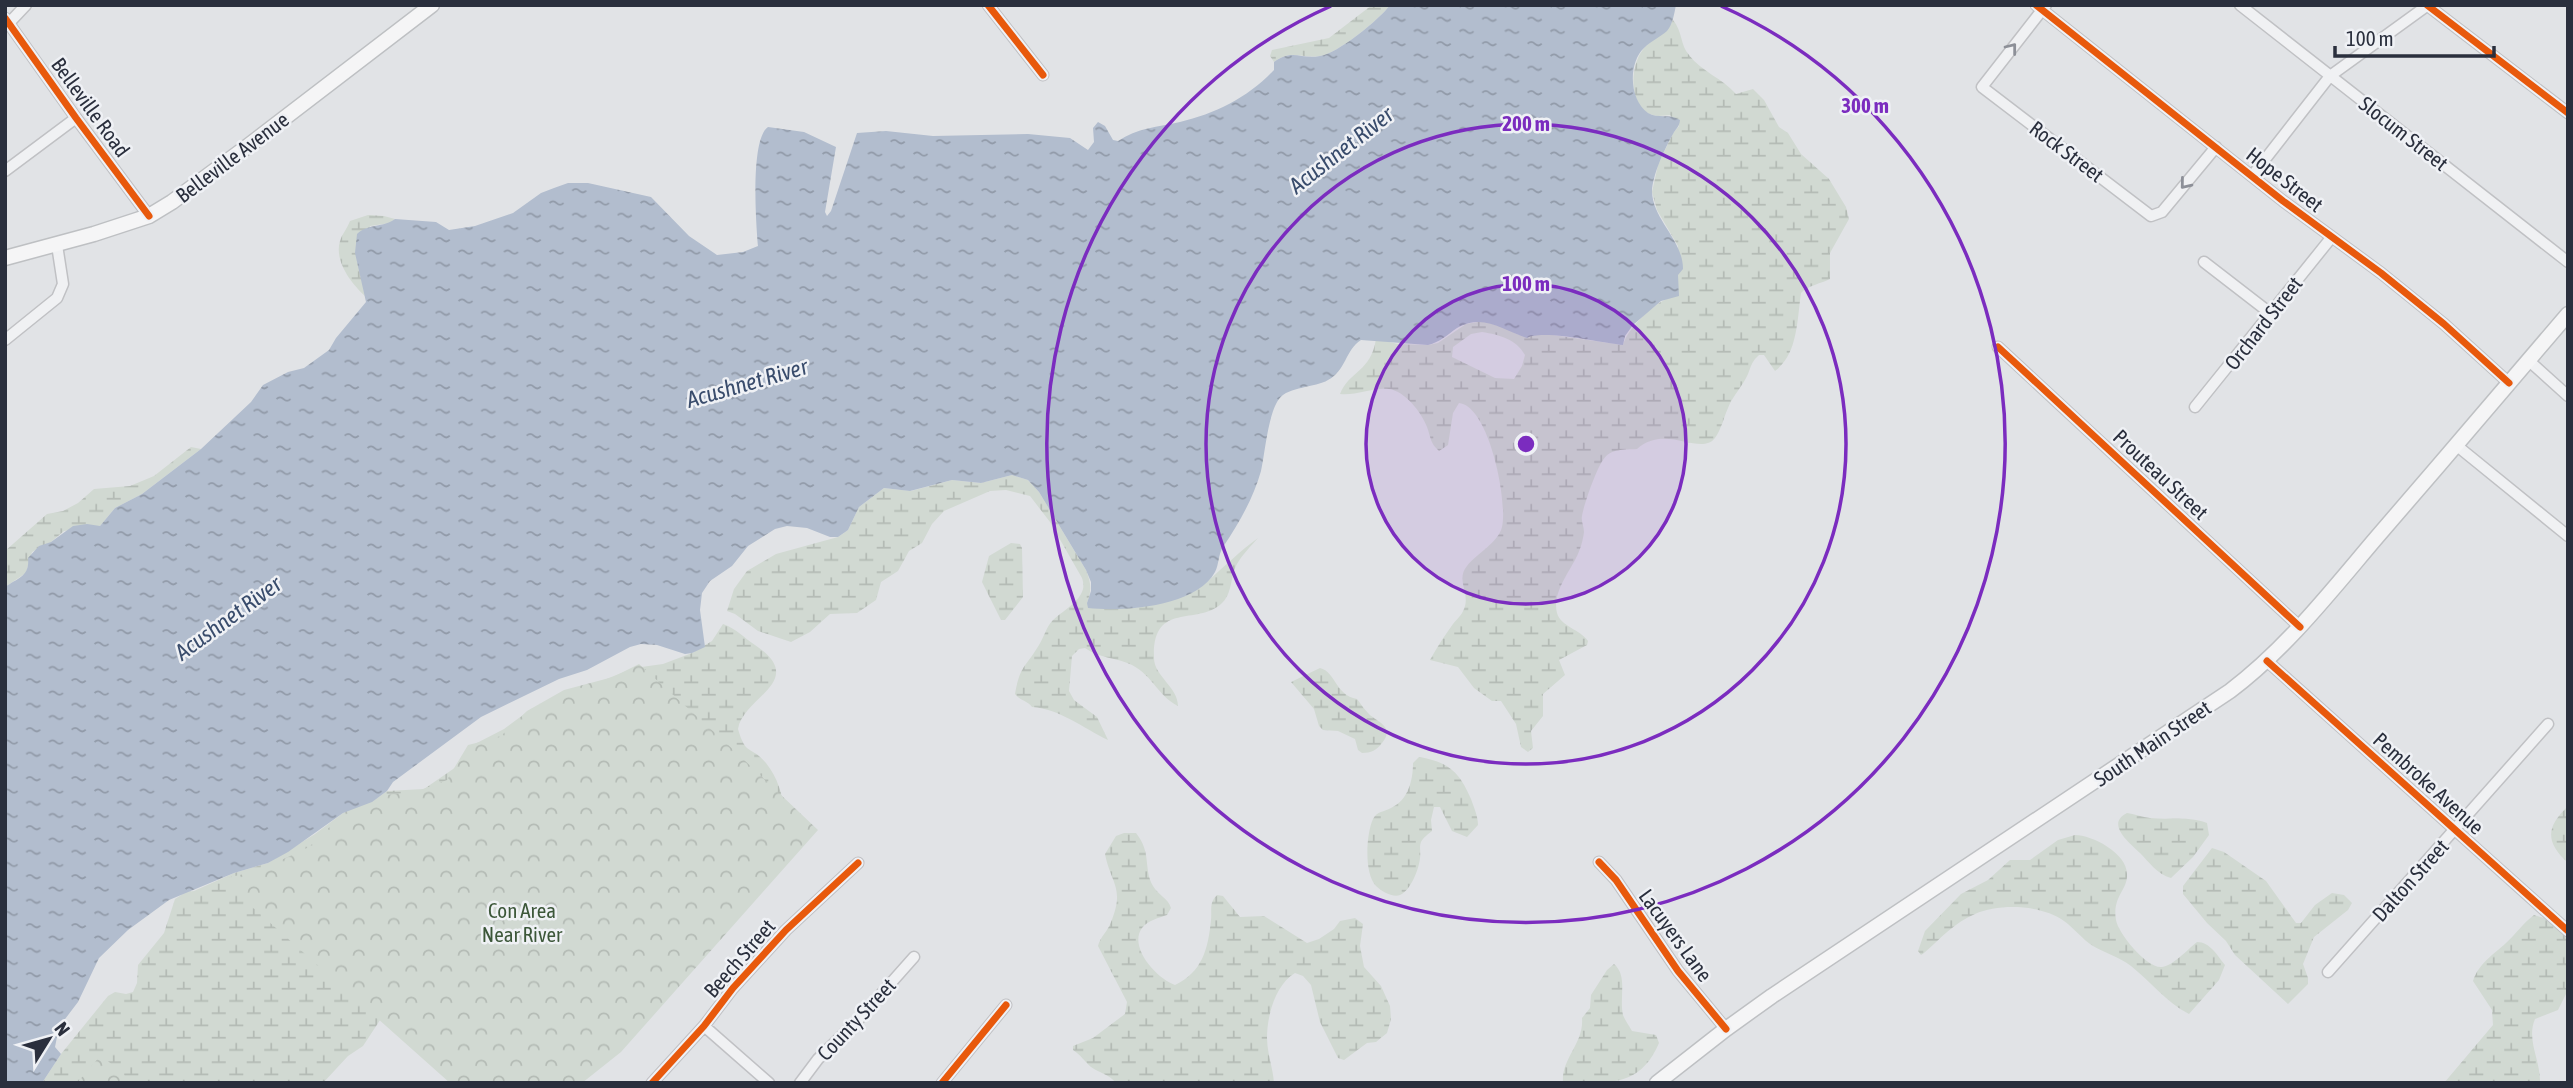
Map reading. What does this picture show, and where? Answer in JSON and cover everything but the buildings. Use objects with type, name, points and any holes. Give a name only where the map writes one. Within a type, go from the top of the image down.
[{"type":"main road","name":"Belleville Avenue","points":[[5,258],[149,216],[239,153],[432,5]]},
{"type":"main road","name":"South Main Street","points":[[1657,1083],[1726,1029],[2230,691],[2267,661],[2300,627],[2568,314]]},
{"type":"street","points":[[7,20],[26,5]]},
{"type":"street","points":[[988,5],[1042,75]]},
{"type":"street","name":"Slocum Street","points":[[2239,5],[2568,262]]},
{"type":"street","points":[[2252,176],[2330,76],[2428,5],[2568,113]]},
{"type":"street","name":"Rock Street","points":[[2042,7],[1982,87],[2151,216],[2162,212],[2216,147]]},
{"type":"street","name":"Hope Street","points":[[2042,7],[2331,238],[2381,273],[2509,383]]},
{"type":"street","name":"Belleville Road","points":[[7,20],[149,216]]},
{"type":"street","points":[[5,171],[76,118]]},
{"type":"street","name":"Orchard Street","points":[[2195,407],[2331,238]]},
{"type":"street","points":[[5,340],[57,298],[63,284],[57,245]]},
{"type":"street","points":[[2204,262],[2270,313]]},
{"type":"street","name":"Prouteau Street","points":[[1998,347],[2300,627]]},
{"type":"street","points":[[2528,360],[2568,396]]},
{"type":"street","points":[[2456,445],[2568,537]]},
{"type":"street","name":"Pembroke Avenue","points":[[2267,661],[2568,931]]},
{"type":"street","name":"Dalton Street","points":[[2328,972],[2548,724]]},
{"type":"street","name":"Lacuyers Lane","points":[[1599,862],[1616,880],[1678,971],[1726,1029]]},
{"type":"street","name":"Beech Street","points":[[652,1083],[786,930],[858,863]]},
{"type":"street","name":"County Street","points":[[800,1083],[818,1059],[859,1019],[914,957]]},
{"type":"street","points":[[942,1083],[1006,1005]]},
{"type":"street","points":[[704,1026],[769,1083]]},
{"type":"green space","points":[[1372,5],[1390,5],[1358,35],[1327,54],[1313,57],[1291,55],[1274,62],[1270,56],[1272,50],[1329,38]]},
{"type":"green space","points":[[1673,20],[1686,51],[1700,66],[1736,94],[1753,89],[1764,100],[1779,127],[1788,133],[1801,154],[1829,179],[1846,207],[1849,219],[1830,253],[1830,279],[1801,293],[1795,336],[1783,364],[1775,371],[1764,355],[1755,359],[1730,403],[1715,438],[1709,443],[1701,444],[1659,439],[1637,449],[1614,452],[1603,460],[1583,511],[1584,532],[1580,549],[1562,584],[1556,606],[1559,618],[1585,637],[1587,645],[1559,660],[1565,675],[1543,694],[1543,716],[1531,731],[1533,748],[1528,752],[1521,747],[1516,724],[1501,701],[1492,701],[1474,688],[1458,667],[1430,660],[1464,609],[1464,571],[1471,561],[1492,543],[1502,527],[1499,477],[1494,456],[1479,420],[1470,408],[1459,403],[1453,413],[1448,445],[1439,451],[1432,443],[1421,415],[1401,394],[1383,389],[1340,394],[1370,358],[1376,339],[1398,344],[1428,345],[1438,343],[1466,324],[1483,321],[1519,335],[1546,334],[1623,345],[1642,317],[1669,298],[1678,275],[1678,246],[1657,210],[1652,192],[1658,165],[1679,126],[1670,115],[1655,116],[1645,111],[1635,96],[1634,76],[1642,51],[1670,26]],"holes":[[[1482,332],[1512,341],[1525,355],[1514,379],[1495,378],[1452,357],[1453,347],[1471,334]]]},
{"type":"green space","points":[[368,215],[395,219],[390,223],[370,226],[363,287],[365,296],[345,271],[339,249],[341,238],[350,221]]},
{"type":"green space","points":[[191,447],[201,449],[142,494],[115,508],[100,526],[64,531],[32,552],[26,573],[5,587],[5,551],[47,514],[63,511],[78,503],[94,489],[130,486],[154,476]]},
{"type":"green space","points":[[1012,475],[1028,480],[1039,492],[1086,570],[1090,586],[1087,603],[1125,608],[1149,605],[1173,597],[1207,582],[1258,538],[1237,564],[1228,595],[1221,604],[1200,614],[1177,618],[1160,629],[1155,640],[1155,664],[1174,693],[1178,706],[1132,665],[1085,648],[1079,649],[1072,656],[1069,691],[1074,700],[1097,717],[1108,740],[1062,715],[1032,707],[1015,694],[1021,672],[1050,624],[1078,598],[1083,584],[1050,522],[1030,496],[1006,490],[990,491],[944,511],[932,524],[922,543],[909,551],[898,571],[881,582],[876,600],[857,613],[830,614],[810,632],[791,642],[758,631],[727,611],[734,589],[747,571],[776,554],[838,537],[848,530],[859,507],[884,488],[911,491],[952,480],[981,483]]},
{"type":"green space","points":[[1011,543],[1020,544],[1022,548],[1023,597],[1005,620],[1001,620],[982,582],[989,556]]},
{"type":"green space","name":"Con Area Near River","points":[[723,624],[755,645],[770,658],[776,669],[775,679],[750,707],[738,729],[746,747],[761,758],[774,774],[785,812],[388,1008],[363,1046],[348,1056],[323,1083],[42,1083],[61,1054],[108,996],[115,992],[133,992],[137,983],[138,965],[164,933],[175,899],[234,873],[268,863],[343,813],[372,802],[387,791],[424,789],[456,767],[471,746],[504,729],[531,709],[634,668],[663,664],[692,653],[712,641]]},
{"type":"green space","name":"Con Area Near River","points":[[639,664],[818,830],[621,1052],[582,1083],[450,1083],[221,879],[258,871],[309,847],[347,810],[385,795],[415,792],[447,780],[468,745],[500,737],[527,711],[564,690],[613,677]]},
{"type":"green space","points":[[1320,668],[1329,674],[1344,693],[1357,699],[1368,713],[1386,728],[1386,737],[1376,749],[1362,753],[1358,750],[1355,739],[1338,731],[1323,730],[1319,726],[1314,709],[1291,682]]},
{"type":"green space","points":[[1419,757],[1445,765],[1457,775],[1471,799],[1478,825],[1467,837],[1452,831],[1440,807],[1434,807],[1432,831],[1421,842],[1414,879],[1408,889],[1394,896],[1376,886],[1369,873],[1369,834],[1375,816],[1402,800],[1411,783],[1413,763]]},
{"type":"green space","points":[[2568,806],[2568,863],[2555,848],[2551,834],[2555,821]]},
{"type":"green space","points":[[2127,813],[2150,818],[2200,821],[2207,823],[2209,835],[2193,857],[2171,878],[2162,874],[2126,839],[2118,822]]},
{"type":"green space","points":[[1136,833],[1141,840],[1150,879],[1171,908],[1167,915],[1144,925],[1139,936],[1139,944],[1146,961],[1160,976],[1175,985],[1192,974],[1197,967],[1205,950],[1212,904],[1217,895],[1223,896],[1240,917],[1264,916],[1307,943],[1334,929],[1340,921],[1355,918],[1363,924],[1360,946],[1364,967],[1381,986],[1390,1006],[1391,1019],[1387,1033],[1376,1042],[1367,1043],[1344,1060],[1338,1058],[1320,1022],[1311,985],[1303,976],[1295,973],[1277,993],[1267,1029],[1274,1083],[1116,1083],[1091,1067],[1073,1050],[1073,1046],[1093,1038],[1125,1014],[1127,1002],[1098,946],[1110,925],[1117,901],[1116,886],[1105,854],[1116,836]]},
{"type":"green space","points":[[2075,835],[2099,842],[2115,852],[2125,866],[2127,880],[2116,905],[2116,920],[2127,941],[2141,956],[2156,966],[2167,966],[2197,942],[2209,947],[2225,965],[2219,980],[2189,1014],[2173,1004],[2126,963],[2093,946],[2055,916],[2033,909],[2008,907],[1985,910],[1954,926],[1921,955],[1918,951],[1925,931],[1961,894],[1988,880],[2010,860],[2030,860],[2058,840]]},
{"type":"green space","points":[[2212,848],[2224,852],[2266,881],[2296,923],[2301,923],[2315,905],[2332,893],[2344,895],[2352,903],[2348,910],[2314,937],[2303,964],[2308,984],[2288,1004],[2235,955],[2226,941],[2183,894],[2183,886]]},
{"type":"green space","points":[[2534,915],[2568,933],[2568,990],[2558,1010],[2535,1019],[2533,1027],[2540,1083],[2444,1083],[2493,1025],[2492,1010],[2473,981],[2479,969]]},
{"type":"green space","points":[[1614,964],[1621,974],[1622,1008],[1626,1021],[1632,1031],[1656,1035],[1659,1043],[1642,1068],[1620,1080],[1563,1083],[1565,1066],[1580,1036],[1582,1018],[1590,1008],[1591,995]]},
{"type":"green space","points":[[101,1055],[133,1083],[77,1083]]},
{"type":"water","name":"Acushnet River","points":[[1390,5],[1676,5],[1667,31],[1639,55],[1633,81],[1637,99],[1648,113],[1680,120],[1660,162],[1652,192],[1657,212],[1682,259],[1683,269],[1678,275],[1679,296],[1661,301],[1633,325],[1625,336],[1623,345],[1545,335],[1527,338],[1484,322],[1457,328],[1428,345],[1361,340],[1334,376],[1323,383],[1295,389],[1279,399],[1270,424],[1258,481],[1245,510],[1221,550],[1215,572],[1206,584],[1192,593],[1157,605],[1120,609],[1088,608],[1091,582],[1086,570],[1039,492],[1028,480],[1012,475],[981,483],[952,480],[910,491],[884,488],[859,507],[848,530],[838,537],[830,537],[807,528],[787,526],[775,529],[748,546],[732,566],[710,581],[702,593],[700,610],[705,647],[685,654],[657,645],[641,644],[587,670],[559,679],[481,717],[393,782],[387,791],[372,802],[343,813],[288,852],[268,863],[234,873],[169,900],[128,930],[99,958],[78,1002],[59,1027],[55,1047],[61,1054],[42,1083],[5,1083],[5,587],[25,573],[28,558],[39,546],[51,542],[73,526],[100,526],[115,508],[142,494],[201,449],[251,402],[263,385],[288,372],[304,368],[329,350],[366,302],[355,253],[357,234],[366,228],[386,224],[395,219],[436,222],[449,230],[475,226],[513,213],[541,193],[554,188],[568,183],[588,183],[651,197],[689,236],[717,255],[743,252],[758,246],[756,164],[762,135],[768,127],[804,132],[836,147],[825,212],[827,216],[857,133],[886,131],[933,136],[1028,134],[1070,138],[1088,150],[1094,142],[1093,128],[1098,122],[1105,126],[1113,140],[1118,141],[1140,131],[1206,114],[1231,103],[1254,88],[1274,70],[1274,62],[1281,58],[1292,55],[1320,56],[1337,49],[1368,27]]},
{"type":"cycle path","points":[[988,5],[1043,75]]},
{"type":"cycle path","points":[[2036,5],[2283,201],[2381,273],[2444,324],[2509,383]]},
{"type":"cycle path","points":[[2427,5],[2568,113]]},
{"type":"cycle path","points":[[5,18],[149,216]]},
{"type":"cycle path","points":[[1998,347],[2300,627]]},
{"type":"cycle path","points":[[2267,661],[2568,931]]},
{"type":"cycle path","points":[[1599,862],[1616,880],[1678,971],[1726,1029]]},
{"type":"cycle path","points":[[652,1083],[786,930],[858,863]]},
{"type":"cycle path","points":[[942,1083],[1006,1005]]}]
